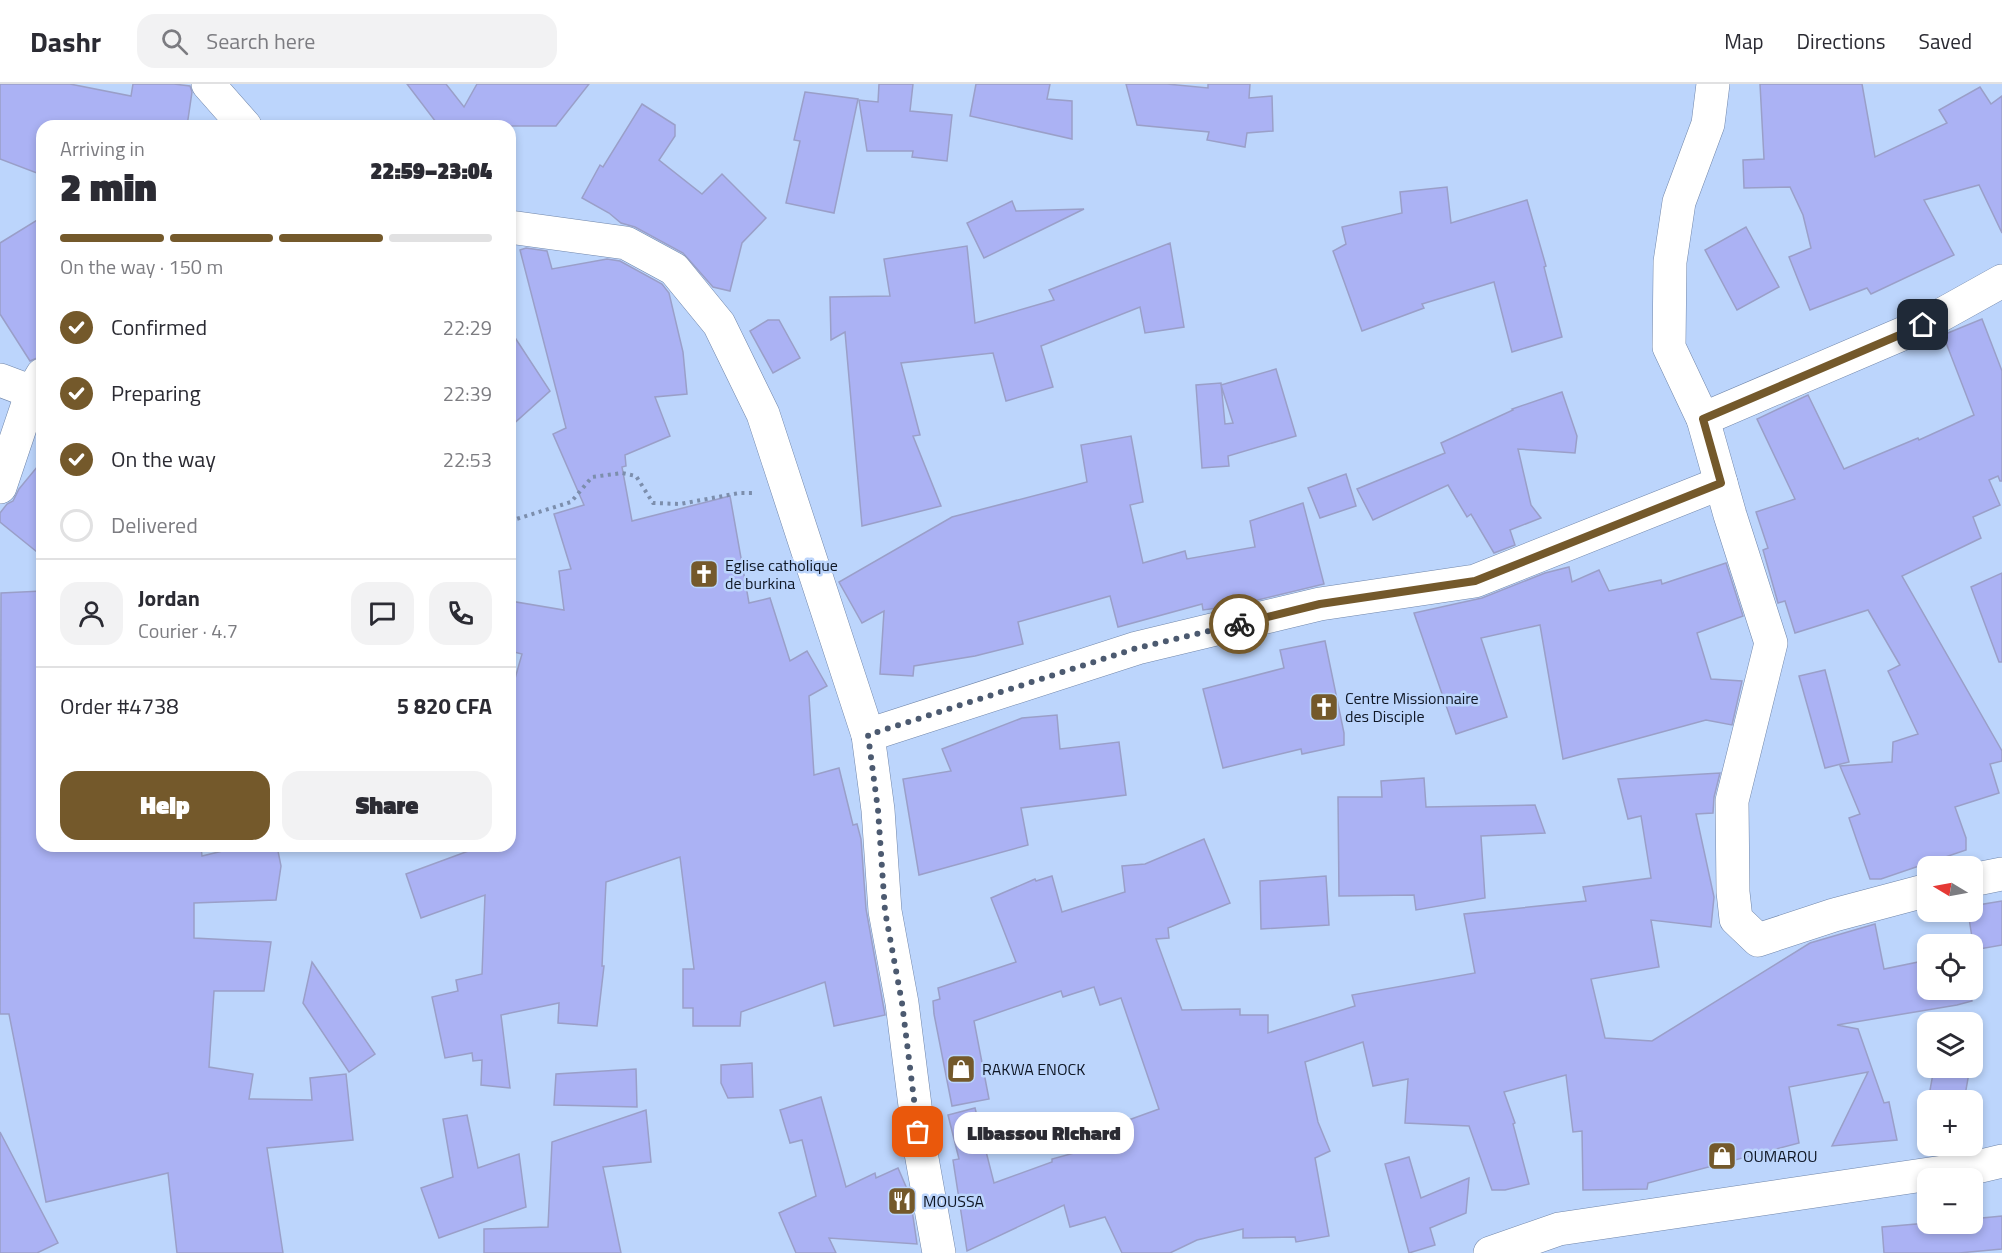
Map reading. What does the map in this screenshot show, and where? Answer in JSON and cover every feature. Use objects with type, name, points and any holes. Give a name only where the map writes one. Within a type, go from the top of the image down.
[{"type":"street","points":[[208,84],[234,120]]},
{"type":"street","points":[[1713,84],[1708,124],[1679,202],[1670,262],[1669,347],[1703,419],[1771,643],[1732,801],[1733,892],[1736,920],[1758,940],[1834,915],[1917,893]]},
{"type":"street","points":[[516,228],[626,243],[674,269],[719,324],[763,414],[868,735],[878,810],[885,911],[902,1003],[921,1154],[939,1253]]},
{"type":"street","points":[[1703,419],[1923,325],[2002,281]]},
{"type":"street","points":[[0,380],[36,384]]},
{"type":"street","points":[[0,487],[36,387]]},
{"type":"street","points":[[868,735],[1137,648],[1320,604],[1475,581],[1721,483]]},
{"type":"street","points":[[1983,878],[2002,874]]},
{"type":"street","points":[[1490,1253],[1558,1228],[1977,1167],[2002,1161]]},
{"type":"path","points":[[516,519],[571,502],[592,477],[621,473],[636,476],[653,503],[680,504],[739,494],[788,492]]},
{"type":"building","points":[[0,84],[70,84],[131,96],[133,84],[190,86],[192,92],[188,120],[36,120],[36,173],[0,159]]},
{"type":"building","points":[[407,84],[446,84],[464,107],[477,84],[589,84],[556,126],[516,126],[516,120],[434,120]]},
{"type":"building","points":[[879,84],[913,84],[910,111],[952,115],[947,161],[912,157],[913,151],[867,151],[859,100],[878,102]]},
{"type":"building","points":[[976,84],[1050,84],[1047,99],[1072,101],[1072,139],[970,116]]},
{"type":"building","points":[[1126,84],[1167,84],[1208,88],[1208,84],[1250,84],[1249,98],[1272,96],[1273,131],[1247,133],[1245,147],[1207,140],[1209,132],[1137,125]]},
{"type":"building","points":[[1760,84],[1862,84],[1875,157],[1947,123],[1939,110],[1980,87],[1991,104],[2002,96],[2002,233],[1979,185],[1924,200],[1954,255],[1871,294],[1867,288],[1810,310],[1789,257],[1811,248],[1803,215],[1790,187],[1744,188],[1743,160],[1764,159]]},
{"type":"building","points":[[805,92],[858,99],[834,213],[786,203],[800,141],[794,140]]},
{"type":"building","points":[[642,104],[675,125],[675,136],[659,160],[702,194],[722,174],[766,218],[742,243],[730,291],[713,287],[683,253],[635,227],[621,223],[609,213],[582,198],[600,165],[603,167]]},
{"type":"building","points":[[1447,187],[1451,223],[1527,200],[1546,266],[1544,267],[1562,337],[1512,352],[1494,282],[1422,304],[1424,308],[1362,331],[1333,251],[1346,244],[1342,227],[1402,213],[1400,192]]},
{"type":"building","points":[[1012,201],[1016,211],[1084,209],[984,258],[967,223]]},
{"type":"building","points":[[36,221],[36,358],[30,361],[0,314],[0,243]]},
{"type":"building","points":[[1746,227],[1779,287],[1737,310],[1705,250]]},
{"type":"building","points":[[1170,243],[1184,327],[1145,333],[1140,307],[1041,346],[1053,387],[1006,401],[993,353],[901,363],[920,435],[913,436],[941,506],[862,526],[845,332],[831,340],[830,297],[890,296],[884,259],[967,246],[975,323],[1054,300],[1049,290]]},
{"type":"building","points":[[526,248],[547,251],[552,269],[607,259],[620,261],[662,284],[669,293],[683,352],[687,394],[655,397],[670,436],[625,455],[626,466],[622,467],[632,521],[730,496],[749,603],[770,598],[790,661],[807,651],[827,686],[809,696],[814,775],[839,768],[853,825],[857,824],[861,839],[866,909],[885,1015],[834,1026],[825,982],[741,1012],[740,1026],[693,1026],[693,1008],[683,1008],[683,969],[694,969],[680,857],[606,882],[602,966],[604,966],[597,1026],[558,1023],[559,1003],[501,1015],[510,1088],[481,1085],[482,1060],[473,1061],[472,1053],[445,1058],[432,997],[458,991],[456,980],[482,974],[485,895],[421,918],[406,874],[466,852],[516,852],[516,675],[522,654],[516,652],[516,602],[564,610],[559,571],[571,569],[554,514],[584,505],[553,434],[566,428],[520,250]]},
{"type":"building","points":[[1982,319],[2002,371],[2002,481],[1998,476],[1989,480],[2000,505],[1973,517],[1981,538],[1902,576],[2002,751],[2002,761],[1990,764],[1999,793],[1955,807],[1966,838],[1966,850],[1948,856],[1917,856],[1917,867],[1881,879],[1870,879],[1849,818],[1860,814],[1840,766],[1892,762],[1893,742],[1918,734],[1888,671],[1900,665],[1868,610],[1795,633],[1785,601],[1778,603],[1763,550],[1768,548],[1756,512],[1795,499],[1757,419],[1808,395],[1844,469],[1918,438],[1919,440],[1974,415],[1943,335]]},
{"type":"building","points":[[768,320],[779,320],[800,358],[773,373],[750,331]]},
{"type":"building","points":[[516,339],[550,391],[516,422]]},
{"type":"building","points":[[1276,369],[1296,436],[1228,456],[1229,466],[1202,468],[1196,385],[1221,383],[1221,385]],"holes":[[[1221,386],[1233,423],[1225,424]]]},
{"type":"building","points":[[1562,392],[1577,436],[1575,453],[1518,449],[1531,505],[1541,518],[1510,530],[1515,545],[1494,553],[1471,514],[1467,517],[1448,485],[1373,520],[1357,489],[1445,453],[1441,443],[1512,409]]},
{"type":"building","points":[[1131,436],[1143,502],[1130,505],[1143,563],[1185,551],[1187,559],[1255,547],[1250,521],[1303,503],[1324,584],[1233,606],[1203,610],[1202,604],[1118,627],[1110,596],[1018,622],[1023,644],[975,656],[914,666],[913,676],[880,674],[884,611],[862,623],[839,582],[952,517],[1087,482],[1081,445]]},
{"type":"building","points":[[36,468],[36,551],[0,522],[0,513],[7,504],[13,501],[19,489]]},
{"type":"building","points":[[1346,474],[1356,506],[1320,518],[1308,488]]},
{"type":"building","points":[[1726,563],[1743,616],[1697,633],[1711,679],[1742,681],[1732,725],[1706,720],[1563,759],[1540,625],[1481,638],[1507,717],[1456,734],[1414,613],[1482,598],[1545,573],[1569,567],[1572,582],[1599,570],[1609,591],[1661,580],[1662,584]]},
{"type":"building","points":[[2002,573],[2002,662],[1999,662],[1971,587]]},
{"type":"building","points":[[36,591],[36,852],[202,852],[202,856],[218,852],[278,852],[281,866],[276,900],[194,903],[194,938],[271,942],[264,991],[214,991],[209,1067],[253,1074],[249,1099],[312,1100],[310,1078],[346,1074],[353,1140],[267,1148],[283,1253],[177,1253],[168,1173],[46,1202],[9,1014],[0,1014],[1,593]]},
{"type":"building","points":[[1325,641],[1344,733],[1344,745],[1302,754],[1301,749],[1223,768],[1203,689],[1284,668],[1280,650]]},
{"type":"building","points":[[1825,670],[1849,762],[1825,768],[1799,676]]},
{"type":"building","points":[[1057,715],[1060,749],[1119,742],[1126,795],[1021,808],[1028,845],[919,875],[903,779],[951,771],[942,749],[1022,718]]},
{"type":"building","points":[[1720,773],[1713,813],[1696,814],[1714,897],[1711,927],[1651,920],[1659,967],[1591,979],[1605,1038],[1652,1041],[1810,943],[1875,924],[1884,969],[1917,962],[1917,1000],[1972,1001],[1837,1025],[1858,1029],[1884,1103],[1889,1102],[1897,1140],[1832,1146],[1868,1072],[1789,1087],[1799,1143],[1648,1183],[1647,1189],[1583,1190],[1582,1131],[1573,1132],[1566,1075],[1504,1092],[1515,1123],[1513,1124],[1529,1184],[1505,1190],[1492,1190],[1469,1126],[1405,1123],[1408,1079],[1373,1086],[1363,1042],[1305,1062],[1318,1122],[1330,1151],[1315,1158],[1329,1236],[1296,1242],[1295,1237],[1243,1238],[1243,1229],[1197,1240],[1170,1253],[1122,1253],[1105,1217],[1070,1227],[1064,1205],[967,1251],[953,1160],[959,1159],[948,1115],[975,1108],[994,1183],[1052,1162],[1052,1159],[1107,1144],[1101,1130],[1159,1109],[1121,998],[1100,1005],[1094,987],[1063,997],[1061,991],[974,1021],[989,1099],[952,1106],[933,1001],[940,999],[938,988],[1016,962],[991,898],[1035,879],[1036,881],[1052,876],[1062,912],[1125,892],[1122,866],[1145,864],[1204,839],[1230,903],[1168,928],[1169,938],[1156,939],[1182,1010],[1240,1009],[1240,1015],[1268,1015],[1268,1033],[1355,1006],[1352,995],[1475,973],[1464,914],[1586,901],[1583,887],[1651,878],[1641,816],[1628,819],[1618,779]]},
{"type":"building","points":[[1424,778],[1426,807],[1535,805],[1545,833],[1481,836],[1485,898],[1416,910],[1414,895],[1339,896],[1338,797],[1382,797],[1381,781]]},
{"type":"building","points":[[1326,876],[1329,925],[1261,929],[1260,881]]},
{"type":"building","points":[[2002,901],[2002,945],[1983,948],[1983,934],[1971,934],[1970,922],[1983,922],[1983,904]]},
{"type":"building","points":[[312,962],[375,1054],[349,1072],[303,1003]]},
{"type":"building","points":[[752,1063],[753,1097],[728,1098],[721,1083],[721,1065]]},
{"type":"building","points":[[636,1069],[637,1107],[554,1105],[556,1074]]},
{"type":"building","points":[[1932,1078],[1968,1078],[1966,1090],[1930,1090]]},
{"type":"building","points":[[821,1097],[846,1187],[875,1173],[876,1178],[898,1168],[910,1196],[917,1244],[829,1238],[836,1253],[796,1253],[779,1213],[816,1196],[802,1140],[790,1143],[780,1110]]},
{"type":"building","points":[[646,1110],[651,1162],[603,1167],[621,1253],[484,1253],[484,1229],[548,1227],[552,1142]]},
{"type":"building","points":[[467,1115],[478,1168],[519,1154],[526,1207],[439,1238],[421,1188],[453,1177],[443,1119]]},
{"type":"building","points":[[0,1132],[58,1243],[37,1253],[0,1253]]},
{"type":"building","points":[[1409,1157],[1421,1198],[1469,1178],[1466,1213],[1430,1228],[1435,1245],[1409,1253],[1385,1164]]},
{"type":"building","points":[[2002,1216],[2002,1249],[1959,1253],[1884,1253],[1882,1227],[1917,1224],[1917,1234],[1983,1234],[1983,1218]]},
{"type":"way so far","points":[[918,1132],[902,1003],[885,911],[878,810],[868,735],[1137,648],[1239,624]]},
{"type":"place","name":"Eglise catholique de burkina","points":[[704,574]]},
{"type":"place","name":"Centre Missionnaire des Disciple","points":[[1324,707]]},
{"type":"place","name":"RAKWA ENOCK","points":[[961,1069]]},
{"type":"place","name":"Libassou Richard","points":[[918,1132]]},
{"type":"place","name":"OUMAROU","points":[[1722,1156]]},
{"type":"place","name":"MOUSSA","points":[[902,1201]]},
{"type":"route","points":[[1239,624],[1320,604],[1475,581],[1721,483],[1703,419],[1923,325]]}]
